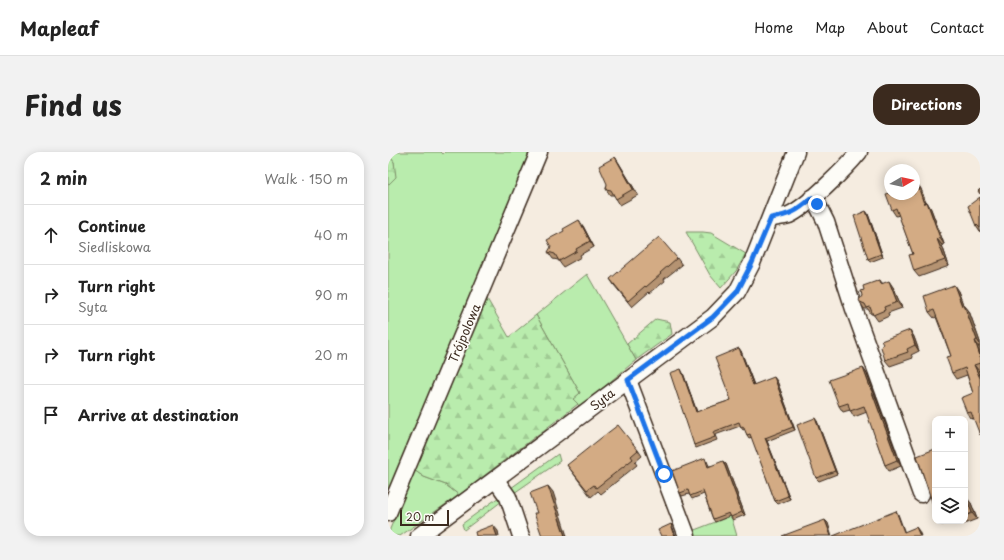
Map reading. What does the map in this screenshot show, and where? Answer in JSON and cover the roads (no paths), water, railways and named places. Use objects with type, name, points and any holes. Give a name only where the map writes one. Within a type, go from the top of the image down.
[{"type":"street","name":"Trójpolowa","points":[[388,513],[539,152]]},
{"type":"street","name":"Syta","points":[[419,536],[713,317],[737,292],[752,263],[796,152]]},
{"type":"street","points":[[771,218],[790,215],[802,207],[859,152]]},
{"type":"street","points":[[812,198],[822,211],[854,308],[921,494]]},
{"type":"street","points":[[628,380],[687,536]]},
{"type":"street","points":[[496,480],[508,497],[522,536]]}]
